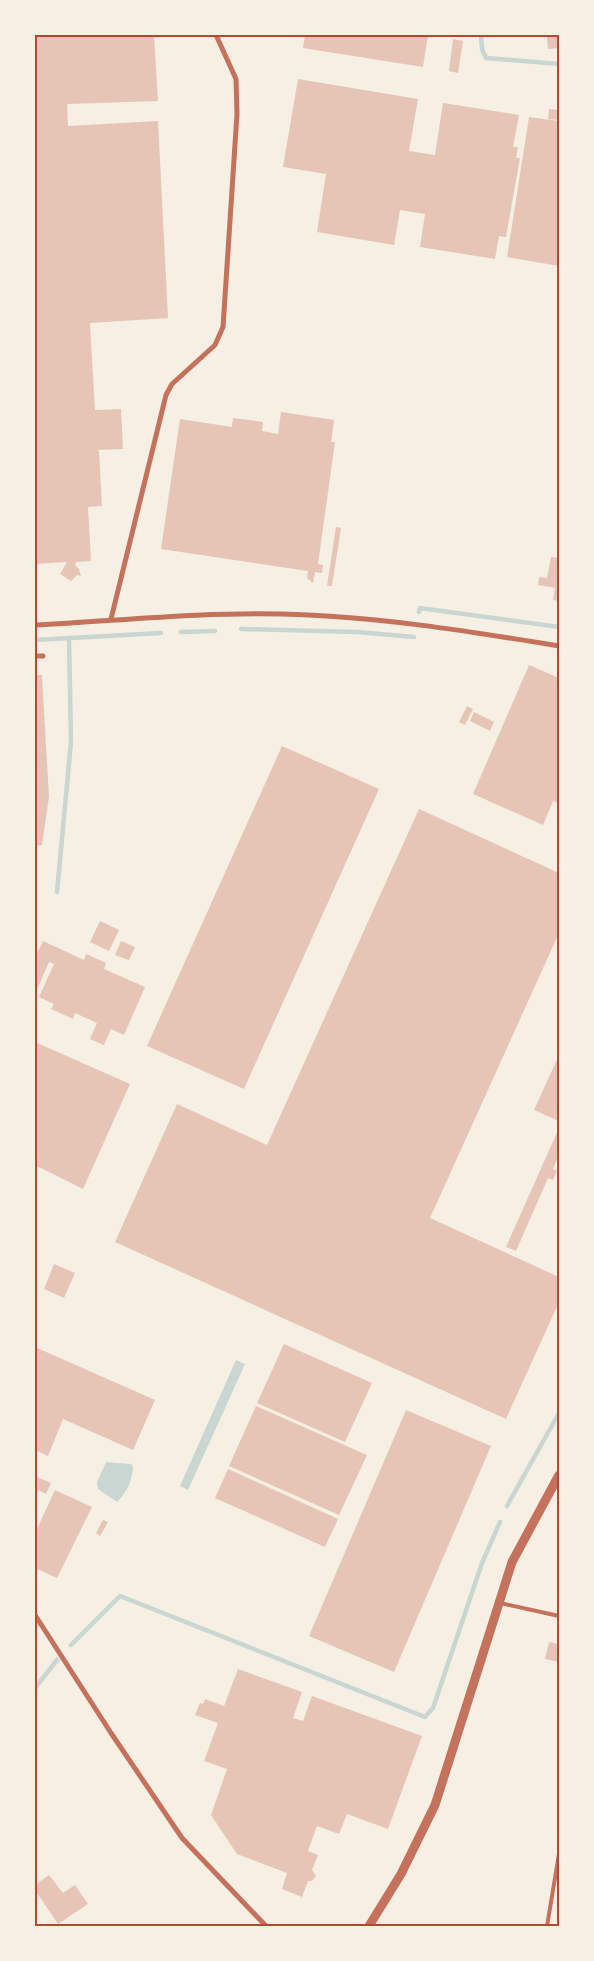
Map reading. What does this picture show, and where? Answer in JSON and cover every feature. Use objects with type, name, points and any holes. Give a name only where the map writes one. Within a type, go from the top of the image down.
[{"type":"street","points":[[111,619],[166,395],[172,384],[215,346],[223,327],[237,114],[236,79],[216,35]]},
{"type":"street","points":[[35,625],[111,619],[223,614],[282,614],[368,619],[470,631],[559,646]]},
{"type":"street","points":[[35,656],[43,656]]},
{"type":"street","points":[[369,1926],[401,1874],[436,1805],[512,1562],[559,1475]]},
{"type":"street","points":[[35,1614],[111,1733],[182,1838],[266,1926]]},
{"type":"lane","points":[[498,1602],[559,1616]]},
{"type":"lane","points":[[547,1926],[559,1854]]},
{"type":"shaded area","points":[[236,1360],[245,1364],[188,1490],[180,1486]]},
{"type":"shaded area","points":[[106,1462],[131,1464],[133,1467],[128,1486],[117,1502],[98,1489],[97,1482]]},
{"type":"building","points":[[35,35],[154,35],[158,101],[67,104],[68,126],[158,121],[168,318],[90,323],[95,410],[121,409],[123,449],[97,450],[99,451],[102,506],[88,507],[91,561],[76,562],[75,565],[79,569],[81,576],[77,575],[71,581],[60,574],[67,562],[35,564]]},
{"type":"building","points":[[305,35],[428,35],[423,67],[303,48]]},
{"type":"building","points":[[559,36],[559,48],[548,49],[547,37]]},
{"type":"building","points":[[453,39],[463,41],[458,73],[449,71]]},
{"type":"building","points":[[298,79],[418,99],[409,151],[435,155],[443,103],[519,115],[513,147],[518,147],[516,158],[520,158],[506,237],[499,236],[495,259],[420,247],[425,214],[400,210],[394,245],[317,232],[326,174],[283,167]]},
{"type":"building","points":[[549,109],[559,110],[559,120],[548,119]]},
{"type":"building","points":[[529,117],[559,121],[559,266],[507,257]]},
{"type":"building","points":[[281,412],[334,420],[331,442],[335,442],[318,564],[323,565],[322,573],[315,572],[313,583],[307,578],[308,571],[161,549],[180,419],[232,427],[233,418],[263,422],[262,431],[278,434]]},
{"type":"building","points":[[336,527],[341,528],[332,586],[327,586]]},
{"type":"building","points":[[551,557],[559,558],[559,601],[553,600],[555,588],[538,585],[539,577],[547,578]]},
{"type":"building","points":[[529,665],[559,678],[559,803],[553,801],[543,825],[473,794]]},
{"type":"building","points":[[35,675],[42,675],[49,797],[42,845],[35,846]]},
{"type":"building","points":[[467,706],[473,709],[465,725],[459,722]]},
{"type":"building","points":[[474,712],[494,722],[490,731],[470,721]]},
{"type":"building","points":[[282,746],[379,789],[244,1089],[147,1046]]},
{"type":"building","points":[[419,809],[559,873],[559,933],[430,1218],[559,1277],[559,1302],[506,1419],[115,1242],[177,1104],[267,1145]]},
{"type":"building","points":[[100,921],[119,930],[109,951],[90,942]]},
{"type":"building","points":[[43,941],[84,960],[86,954],[106,963],[104,969],[145,987],[124,1035],[111,1029],[104,1045],[90,1039],[97,1023],[75,1013],[73,1019],[51,1009],[54,1004],[39,997],[54,964],[49,962],[35,994],[35,957]]},
{"type":"building","points":[[121,941],[135,947],[129,960],[115,955]]},
{"type":"building","points":[[35,1042],[130,1084],[83,1189],[35,1165]]},
{"type":"building","points":[[559,1055],[559,1121],[534,1110]]},
{"type":"building","points":[[559,1128],[559,1154],[553,1169],[557,1171],[553,1180],[548,1178],[516,1251],[506,1247]]},
{"type":"building","points":[[54,1264],[75,1273],[64,1298],[44,1289]]},
{"type":"building","points":[[284,1344],[372,1383],[345,1442],[257,1403]]},
{"type":"building","points":[[35,1347],[155,1400],[133,1450],[63,1419],[48,1456],[35,1450]]},
{"type":"building","points":[[256,1406],[367,1455],[339,1515],[229,1466]]},
{"type":"building","points":[[406,1410],[491,1446],[394,1672],[309,1636]]},
{"type":"building","points":[[228,1469],[338,1519],[325,1547],[215,1498]]},
{"type":"building","points":[[35,1476],[51,1483],[46,1494],[38,1490],[35,1498]]},
{"type":"building","points":[[55,1490],[92,1507],[57,1578],[35,1568],[35,1533]]},
{"type":"building","points":[[103,1520],[108,1522],[100,1536],[96,1533]]},
{"type":"building","points":[[549,1642],[559,1644],[559,1662],[545,1659]]},
{"type":"building","points":[[238,1669],[302,1692],[293,1718],[303,1721],[312,1696],[422,1736],[388,1829],[347,1814],[339,1834],[317,1826],[308,1851],[318,1855],[312,1870],[316,1876],[312,1881],[308,1881],[302,1897],[282,1889],[287,1873],[237,1854],[211,1815],[227,1769],[204,1761],[218,1723],[195,1715],[200,1703],[203,1704],[205,1699],[224,1706]]},
{"type":"building","points":[[49,1875],[63,1893],[75,1885],[88,1904],[58,1924],[35,1890],[35,1885]]},
{"type":"waterway","points":[[481,35],[482,49],[486,58],[559,64]]},
{"type":"waterway","points":[[419,612],[420,608],[559,627]]},
{"type":"waterway","points":[[241,629],[357,632],[414,637]]},
{"type":"waterway","points":[[181,632],[215,631]]},
{"type":"waterway","points":[[35,640],[161,633]]},
{"type":"waterway","points":[[57,892],[71,742],[69,638]]},
{"type":"waterway","points":[[507,1506],[559,1413]]},
{"type":"waterway","points":[[71,1645],[120,1596],[425,1717],[433,1708],[482,1563],[500,1522]]},
{"type":"waterway","points":[[35,1688],[57,1660]]}]
